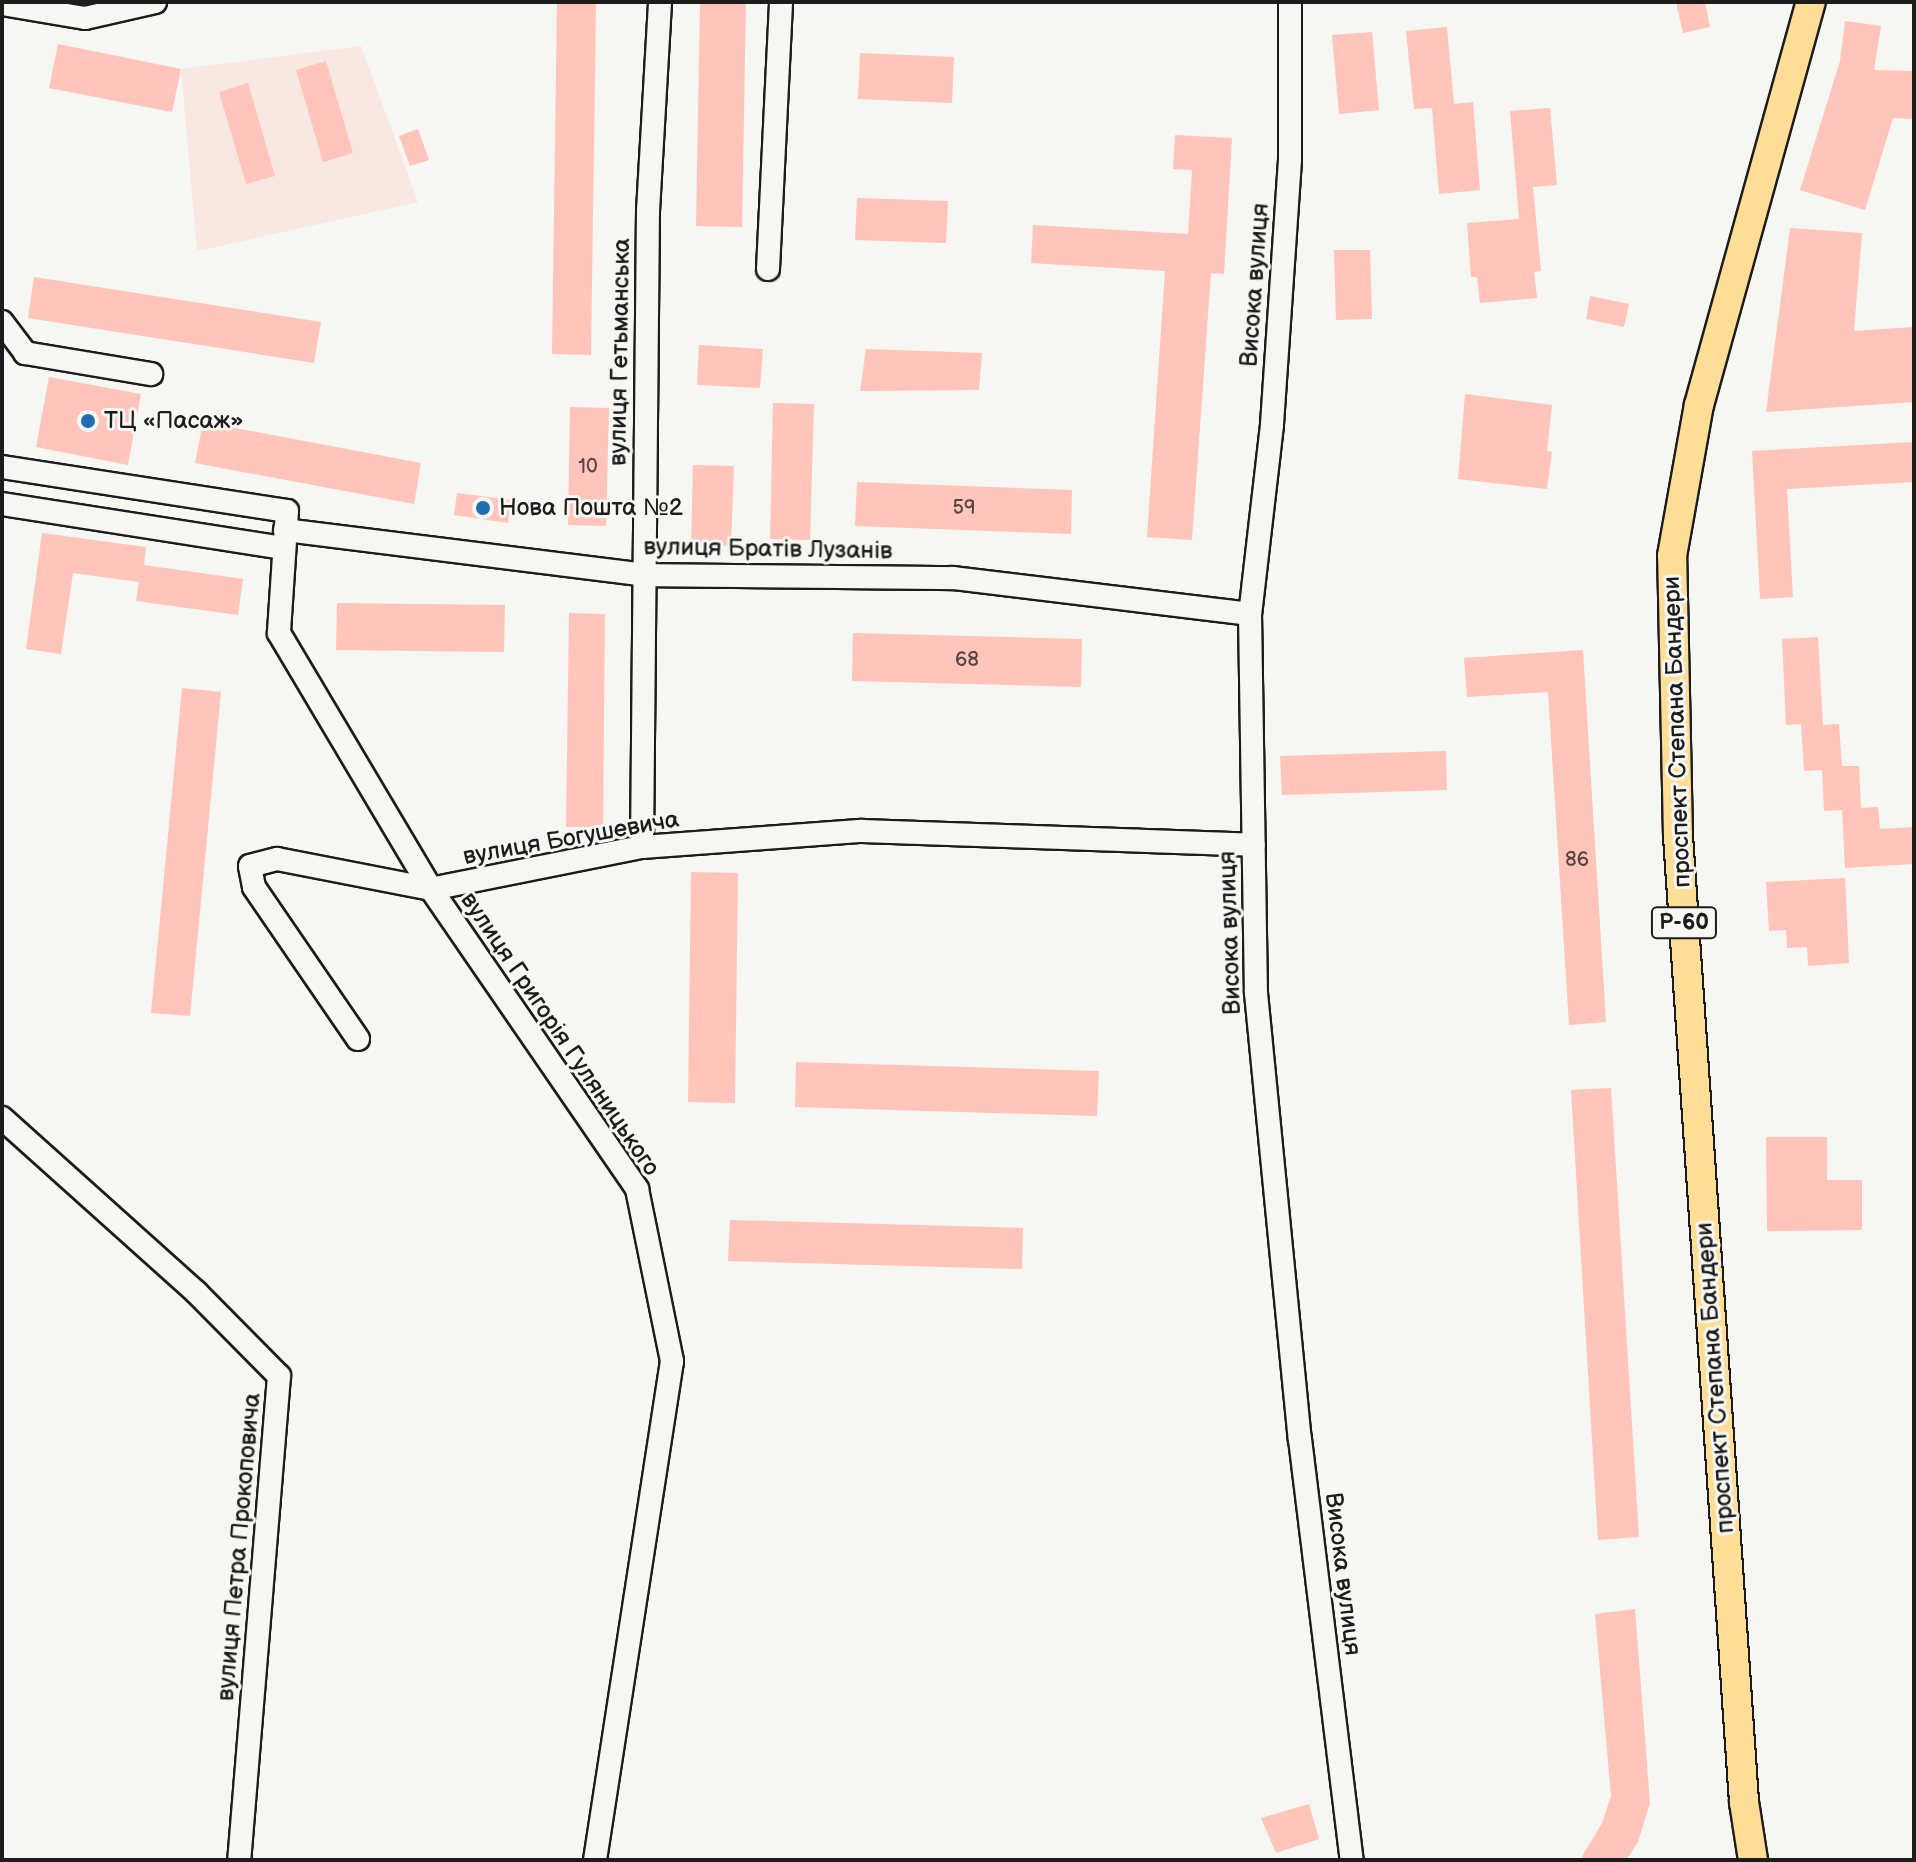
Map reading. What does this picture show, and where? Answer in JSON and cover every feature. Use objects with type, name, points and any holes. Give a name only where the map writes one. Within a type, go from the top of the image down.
[{"type":"main road","name":"проспект Степана Бандери","points":[[1753,1860],[1743,1786],[1681,878],[1672,556],[1699,405],[1811,2]]},
{"type":"street","points":[[2,4],[85,18],[155,2]]},
{"type":"street","name":"вулиця Гетьманська","points":[[642,847],[648,211],[660,2]]},
{"type":"street","points":[[768,269],[781,2]]},
{"type":"street","name":"Висока вулиця","points":[[1290,2],[1289,176],[1272,425],[1250,614],[1257,1008],[1300,1439],[1352,1860]]},
{"type":"street","points":[[2,322],[25,353],[151,374]]},
{"type":"street","name":"вулиця Братів Лузанів","points":[[2,467],[285,529]]},
{"type":"street","name":"вулиця Братів Лузанів","points":[[2,504],[285,529],[644,575],[953,578],[1250,614]]},
{"type":"street","name":"вулиця Григорія Гуляницького","points":[[285,529],[279,633],[431,889],[637,1189],[672,1361],[595,1860]]},
{"type":"street","name":"вулиця Богушевича","points":[[358,1039],[254,887],[250,866],[277,859],[431,889],[642,847],[862,831],[1254,845]]},
{"type":"street","name":"вулиця Петра Прокоповича","points":[[2,1118],[196,1292],[279,1376],[239,1860]]},
{"type":"shaded area","points":[[361,46],[418,202],[197,251],[181,69]]},
{"type":"building","points":[[557,2],[596,2],[591,355],[552,354]]},
{"type":"building","points":[[700,2],[746,2],[742,227],[696,226]]},
{"type":"building","points":[[1676,2],[1705,2],[1710,27],[1683,33]]},
{"type":"building","points":[[1845,21],[1881,26],[1874,70],[1914,71],[1914,119],[1893,118],[1865,210],[1800,190],[1840,61]]},
{"type":"building","points":[[1447,27],[1454,104],[1473,102],[1480,190],[1439,194],[1432,108],[1414,109],[1406,31]]},
{"type":"building","points":[[1372,32],[1379,110],[1339,114],[1332,35]]},
{"type":"building","points":[[58,44],[181,69],[172,112],[49,88]]},
{"type":"building","points":[[860,53],[954,57],[952,103],[858,99]]},
{"type":"building","points":[[326,61],[353,153],[323,162],[296,70]]},
{"type":"building","points":[[248,83],[275,176],[246,184],[219,92]]},
{"type":"building","points":[[1550,108],[1557,185],[1533,187],[1541,271],[1534,272],[1537,298],[1480,303],[1477,277],[1471,277],[1467,223],[1519,219],[1510,111]]},
{"type":"building","points":[[418,129],[429,160],[410,166],[399,136]]},
{"type":"building","points":[[1175,135],[1232,138],[1224,274],[1211,273],[1192,540],[1147,537],[1165,271],[1031,263],[1033,225],[1188,234],[1192,170],[1173,169]]},
{"type":"building","points":[[857,198],[948,201],[946,243],[855,240]]},
{"type":"building","points":[[1790,228],[1862,233],[1854,331],[1914,327],[1914,402],[1766,412]]},
{"type":"building","points":[[1334,250],[1370,250],[1372,319],[1336,320]]},
{"type":"building","points":[[34,277],[321,322],[314,363],[28,318]]},
{"type":"building","points":[[1590,296],[1629,304],[1624,327],[1586,319]]},
{"type":"building","points":[[699,345],[763,349],[760,388],[697,385]]},
{"type":"building","points":[[866,349],[982,353],[979,390],[860,391]]},
{"type":"building","name":"ТЦ «Пасаж»","points":[[49,377],[141,394],[128,465],[36,447]]},
{"type":"building","points":[[1465,394],[1552,405],[1547,451],[1552,452],[1547,489],[1458,479]]},
{"type":"building","points":[[773,403],[814,404],[810,540],[770,539]]},
{"type":"building","points":[[570,407],[609,408],[606,526],[568,525]]},
{"type":"building","points":[[203,422],[421,463],[414,504],[195,463]]},
{"type":"building","points":[[1914,442],[1914,482],[1787,489],[1793,597],[1760,599],[1752,451]]},
{"type":"building","points":[[693,465],[734,466],[731,546],[691,544]]},
{"type":"building","points":[[857,482],[1072,490],[1071,534],[855,526]]},
{"type":"building","name":"Нова Пошта №2","points":[[457,493],[511,500],[508,523],[454,515]]},
{"type":"building","points":[[42,533],[146,547],[144,565],[243,579],[238,615],[136,601],[139,582],[73,573],[61,654],[26,649]]},
{"type":"building","points":[[337,603],[505,605],[504,652],[336,650]]},
{"type":"building","points":[[569,613],[605,614],[603,827],[566,827]]},
{"type":"building","points":[[853,633],[1082,639],[1081,687],[852,681]]},
{"type":"building","points":[[1818,637],[1823,725],[1839,724],[1842,766],[1859,766],[1861,808],[1878,807],[1880,829],[1914,827],[1914,864],[1845,868],[1842,810],[1824,811],[1822,770],[1804,771],[1801,724],[1786,725],[1782,639]]},
{"type":"building","points":[[1583,650],[1606,1022],[1569,1025],[1548,692],[1467,697],[1464,658]]},
{"type":"building","points":[[182,688],[221,692],[190,1016],[151,1013]]},
{"type":"building","points":[[1446,751],[1447,790],[1282,795],[1280,756]]},
{"type":"building","points":[[691,872],[738,873],[735,1103],[688,1102]]},
{"type":"building","points":[[1845,878],[1849,963],[1808,966],[1807,947],[1787,948],[1786,930],[1769,931],[1766,882]]},
{"type":"building","points":[[796,1062],[1099,1071],[1097,1116],[795,1107]]},
{"type":"building","points":[[1611,1088],[1639,1537],[1598,1540],[1571,1090]]},
{"type":"building","points":[[1766,1137],[1827,1137],[1827,1180],[1862,1180],[1862,1230],[1767,1231]]},
{"type":"building","points":[[730,1220],[1023,1228],[1022,1269],[728,1261]]},
{"type":"building","points":[[1635,1609],[1650,1803],[1638,1842],[1626,1860],[1580,1860],[1602,1823],[1611,1796],[1595,1614]]},
{"type":"building","points":[[1309,1804],[1319,1839],[1276,1853],[1261,1818]]},
{"type":"place","name":"ТЦ «Пасаж»","points":[[88,421]]},
{"type":"place","name":"Нова Пошта №2","points":[[483,508]]}]
